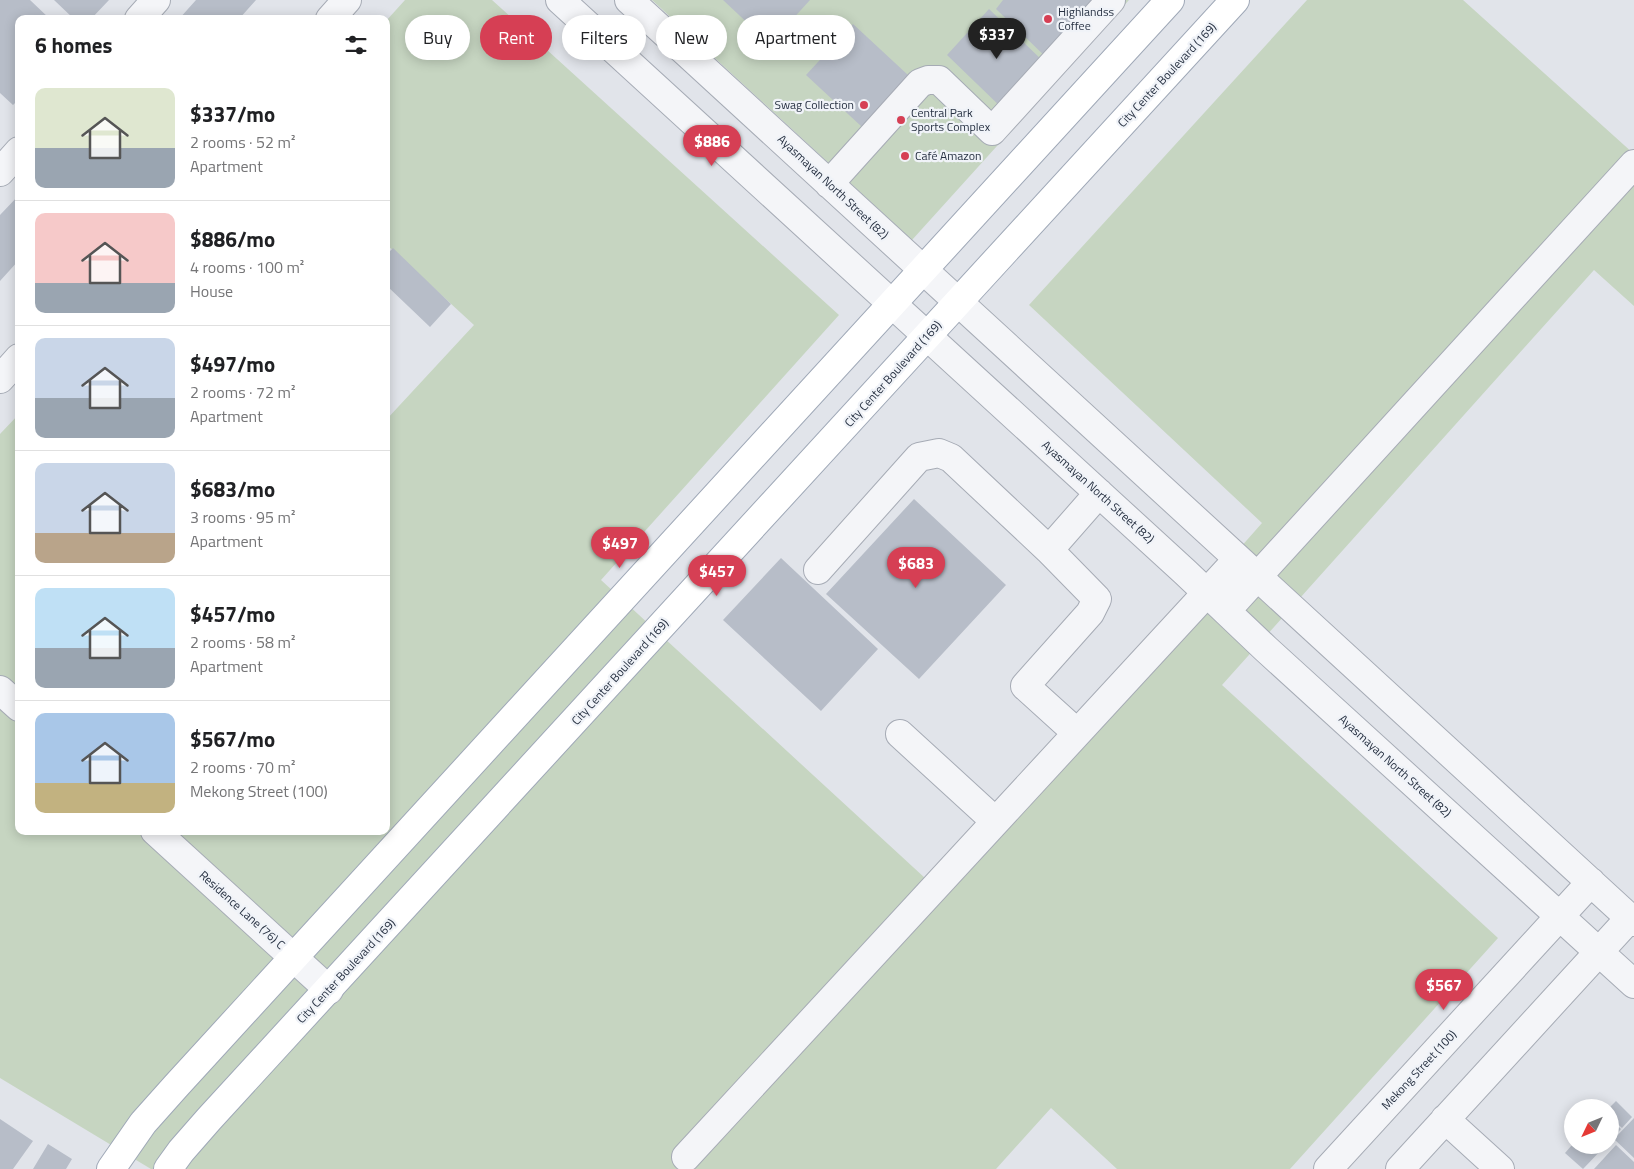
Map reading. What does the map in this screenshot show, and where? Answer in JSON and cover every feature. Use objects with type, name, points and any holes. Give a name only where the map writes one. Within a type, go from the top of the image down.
[{"type":"main road","points":[[111,1169],[143,1123],[1170,0]]},
{"type":"main road","name":"City Center Boulevard (169)","points":[[168,1169],[187,1144],[1235,0]]},
{"type":"street","points":[[143,15],[156,0]]},
{"type":"street","points":[[334,15],[347,0]]},
{"type":"street","name":"Ayasmayan North Street (82)","points":[[560,0],[1634,984]]},
{"type":"street","name":"Ayasmayan North Street (82)","points":[[629,0],[1632,920]]},
{"type":"street","points":[[829,184],[920,83],[928,80],[939,80],[992,131],[1111,0]]},
{"type":"street","points":[[0,172],[15,156]]},
{"type":"street","points":[[1226,611],[1634,164]]},
{"type":"street","points":[[0,379],[15,362]]},
{"type":"street","points":[[818,570],[919,458],[939,452],[951,458],[1098,599],[1090,613],[1025,686],[1077,733]]},
{"type":"street","points":[[1048,550],[1099,493]]},
{"type":"street","points":[[686,1157],[1238,559]]},
{"type":"street","points":[[0,690],[15,703]]},
{"type":"street","points":[[900,734],[995,821]]},
{"type":"street","name":"Residence Lane (76) C","points":[[159,835],[329,990]]},
{"type":"street","name":"Mekong Street (100)","points":[[1328,1169],[1591,882]]},
{"type":"street","points":[[1400,1169],[1599,952],[1632,920]]},
{"type":"street","points":[[1445,1119],[1500,1169]]},
{"type":"green space","points":[[405,0],[492,0],[509,15],[480,15],[480,60],[552,60],[552,54],[839,315],[601,580],[938,890],[1262,523],[1029,305],[1307,0],[1463,0],[1634,154],[1634,306],[1594,270],[1222,685],[1498,938],[1290,1169],[1117,1169],[1051,1108],[996,1169],[151,1169],[0,1078],[0,434],[15,418],[15,835],[390,835],[390,416],[474,325],[390,248],[390,17]]},
{"type":"green space","name":"Central Park Sports Complex","points":[[652,0],[1129,0],[912,240],[717,60],[727,60],[727,15],[668,15]]},
{"type":"building","points":[[0,0],[30,0],[46,15],[15,15],[15,103],[13,105],[0,93]]},
{"type":"building","points":[[54,0],[109,0],[95,15],[70,15]]},
{"type":"building","points":[[196,0],[256,0],[243,15],[183,15]]},
{"type":"building","points":[[723,0],[810,0],[796,15],[739,15]]},
{"type":"building","points":[[1003,0],[1093,0],[1050,61],[996,9]]},
{"type":"building","points":[[989,9],[1046,64],[1005,111],[947,55]]},
{"type":"building","points":[[855,26],[908,75],[862,127],[806,75],[820,60],[855,60]]},
{"type":"building","points":[[15,199],[15,264],[0,281],[0,215]]},
{"type":"building","points":[[393,248],[451,304],[430,327],[390,289],[390,251]]},
{"type":"building","points":[[914,499],[1006,585],[919,679],[826,594]]},
{"type":"building","points":[[781,558],[878,649],[821,711],[723,620]]},
{"type":"building","points":[[1619,1104],[1632,1117],[1622,1128],[1619,1125]]},
{"type":"building","points":[[1634,1118],[1634,1158],[1619,1144],[1619,1134]]},
{"type":"building","points":[[0,1119],[33,1141],[13,1169],[0,1169]]},
{"type":"building","points":[[48,1144],[72,1159],[66,1169],[33,1169]]},
{"type":"building","points":[[1619,1148],[1634,1162],[1634,1169],[1594,1169],[1608,1154],[1619,1154]]},
{"type":"building","points":[[1566,1154],[1597,1154],[1583,1169]]},
{"type":"place","name":"Highlandss Coffee","points":[[1048,19]]},
{"type":"place","name":"Swag Collection","points":[[864,105]]},
{"type":"place","name":"Central Park Sports Complex","points":[[901,120]]},
{"type":"place","name":"Café Amazon","points":[[905,156]]}]
